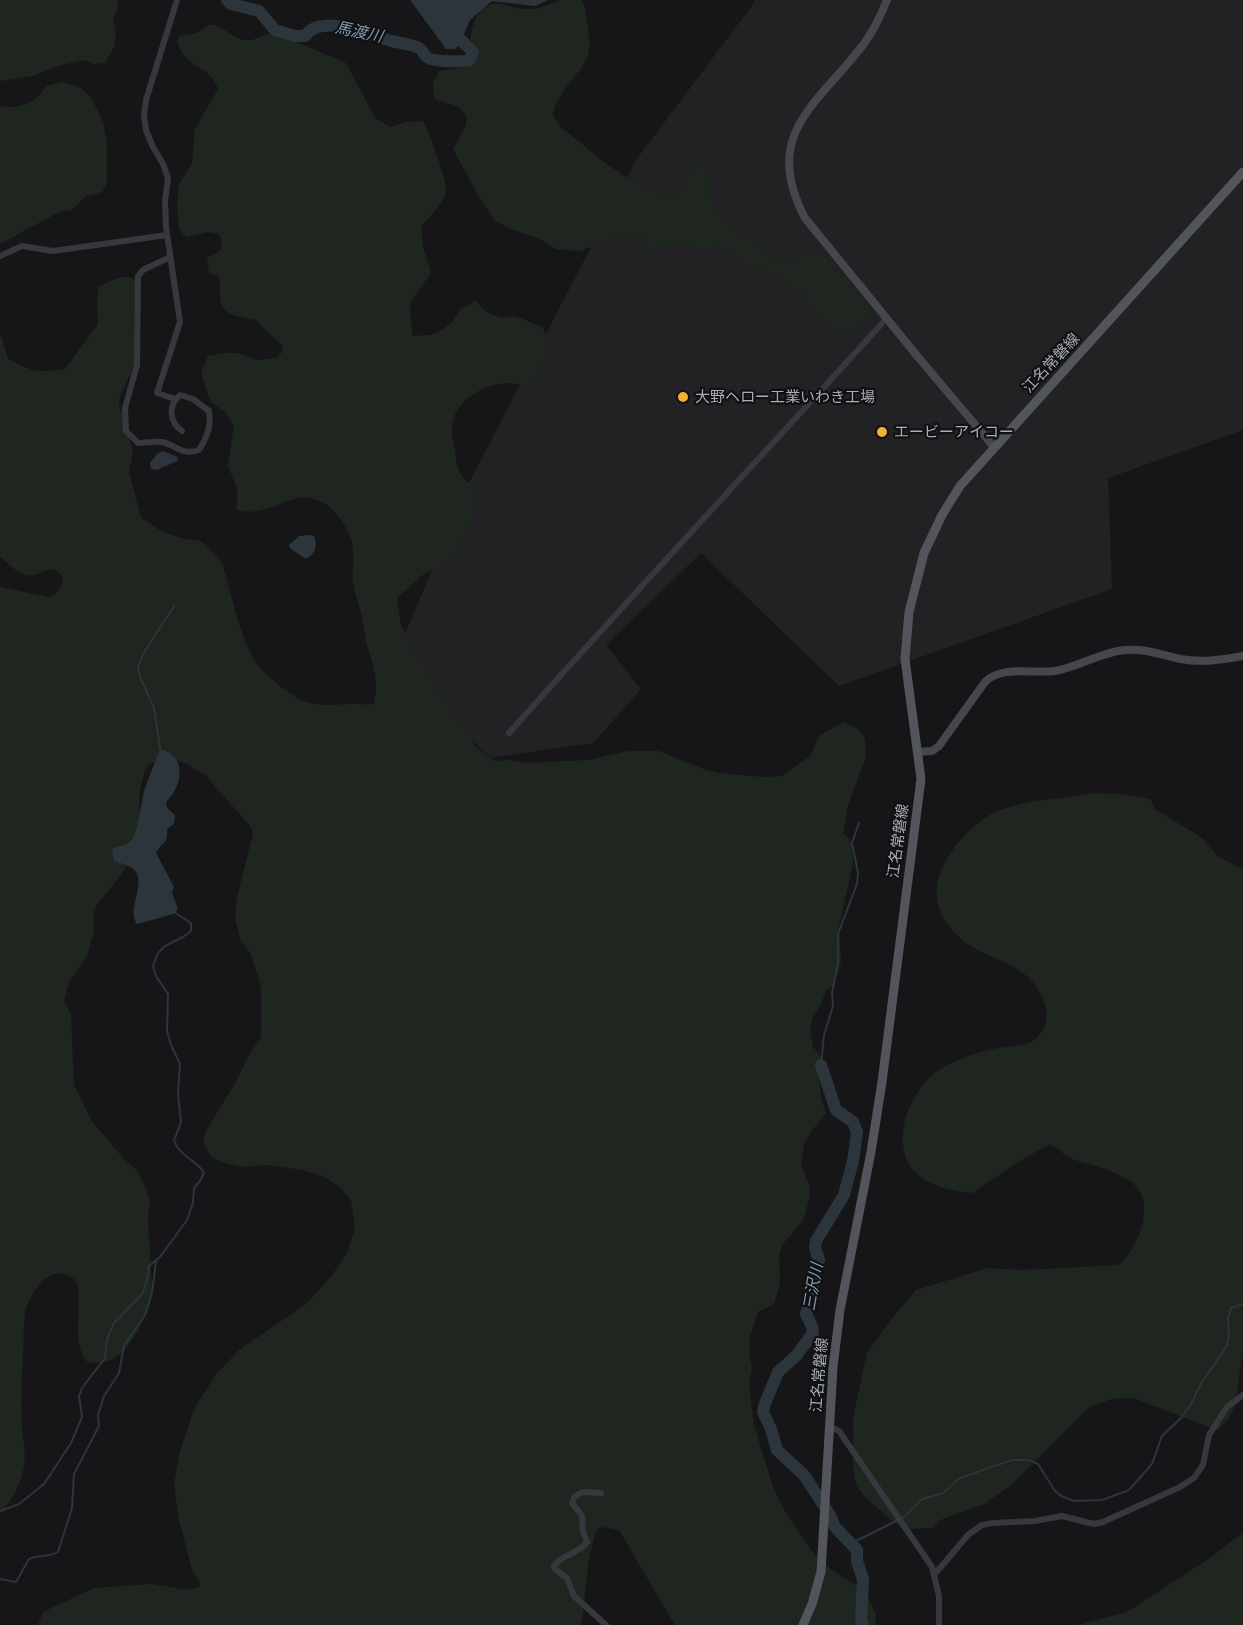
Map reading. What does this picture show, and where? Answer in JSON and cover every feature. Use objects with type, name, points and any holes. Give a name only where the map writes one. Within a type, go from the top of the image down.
[{"type":"main road","name":"江名常磐線","points":[[803,1625],[821,1572],[840,1310],[884,1074],[921,779],[905,659],[909,612],[924,553],[942,514],[960,486],[1243,172]]},
{"type":"street","points":[[175,399],[157,393],[180,322],[167,235],[165,201],[168,178],[146,130],[144,116],[146,100],[177,0]]},
{"type":"street","points":[[887,0],[864,44],[802,118],[792,138],[789,165],[792,191],[805,218],[886,319],[994,447]]},
{"type":"street","points":[[0,256],[22,246],[53,251],[167,235]]},
{"type":"street","points":[[170,257],[143,270],[138,276],[137,365],[125,408],[126,431],[138,443],[156,441],[166,443],[183,452],[199,450],[209,430],[209,411],[180,395],[175,399],[172,418],[174,425],[182,430]]},
{"type":"street","points":[[509,733],[886,319]]},
{"type":"street","points":[[919,752],[932,751],[939,746],[984,682],[994,675],[1016,671],[1054,671],[1077,666],[1124,650],[1146,651],[1200,662],[1216,662],[1243,656]]},
{"type":"street","points":[[934,1575],[968,1535],[982,1525],[1035,1521],[1062,1516],[1094,1524],[1187,1484],[1203,1465],[1209,1435],[1227,1407],[1243,1395]]},
{"type":"street","points":[[830,1427],[839,1431],[925,1556],[934,1575],[939,1596],[939,1625]]},
{"type":"street","points":[[601,1493],[584,1492],[575,1496],[572,1503],[582,1516],[583,1532],[587,1542],[583,1547],[559,1560],[554,1566],[567,1578],[574,1596],[606,1625]]},
{"type":"shaded area","points":[[0,0],[118,0],[113,19],[116,33],[114,47],[105,63],[94,64],[85,60],[61,65],[32,76],[0,81]]},
{"type":"shaded area","points":[[410,0],[548,0],[535,6],[492,1],[470,20],[459,45],[455,49],[446,49]]},
{"type":"shaded area","points":[[560,0],[582,0],[589,33],[589,51],[586,59],[555,106],[553,116],[561,127],[618,172],[651,190],[667,194],[681,194],[693,169],[700,166],[712,170],[711,201],[724,223],[732,230],[756,241],[777,260],[787,261],[809,255],[820,255],[826,258],[871,309],[872,313],[864,322],[851,330],[835,329],[796,287],[719,246],[707,249],[681,245],[656,247],[636,272],[626,278],[648,247],[649,242],[639,236],[619,234],[581,251],[556,249],[538,238],[495,221],[453,149],[466,125],[465,114],[461,109],[434,98],[433,83],[439,71],[462,68],[470,59],[473,25],[480,13],[489,5],[503,4],[518,9],[532,9]]},
{"type":"shaded area","points":[[754,0],[1243,0],[1243,430],[1108,478],[1112,589],[839,686],[701,553],[606,645],[641,689],[593,743],[490,758],[395,658],[468,485],[636,160]]},
{"type":"shaded area","points":[[210,25],[216,25],[241,40],[252,40],[271,33],[280,35],[346,63],[375,118],[390,127],[406,122],[423,121],[441,168],[446,192],[439,206],[421,226],[423,247],[431,273],[410,303],[412,336],[431,335],[442,330],[453,321],[461,309],[476,301],[486,312],[501,318],[515,316],[542,327],[551,346],[536,374],[524,385],[505,383],[488,387],[471,396],[458,410],[452,430],[457,463],[466,481],[477,488],[472,519],[460,545],[449,560],[421,576],[397,598],[401,626],[408,636],[406,643],[428,674],[451,714],[469,731],[475,746],[494,761],[508,760],[525,763],[588,760],[628,751],[659,751],[719,773],[763,777],[782,776],[811,755],[819,736],[843,722],[859,730],[865,739],[866,756],[848,806],[843,833],[852,843],[853,864],[839,926],[841,962],[834,985],[826,990],[820,1007],[813,1017],[810,1031],[813,1047],[821,1057],[820,1085],[826,1113],[810,1133],[804,1145],[801,1165],[809,1185],[810,1196],[803,1220],[782,1245],[779,1258],[780,1282],[774,1304],[758,1312],[750,1336],[749,1354],[752,1368],[749,1384],[754,1425],[773,1487],[786,1513],[815,1555],[832,1570],[865,1591],[876,1614],[875,1625],[675,1625],[619,1530],[604,1527],[598,1529],[595,1534],[589,1557],[580,1625],[38,1625],[43,1612],[94,1588],[153,1584],[186,1590],[198,1588],[201,1584],[192,1570],[178,1516],[174,1483],[180,1452],[194,1409],[217,1373],[239,1350],[306,1304],[330,1278],[347,1253],[355,1228],[351,1201],[340,1187],[323,1176],[303,1170],[268,1165],[242,1167],[221,1162],[211,1156],[206,1148],[203,1140],[206,1131],[237,1080],[250,1053],[261,1038],[261,987],[251,954],[240,939],[235,918],[237,897],[253,834],[251,827],[205,775],[185,763],[172,760],[150,764],[145,770],[140,790],[138,835],[133,855],[97,905],[93,915],[94,931],[87,956],[69,982],[64,1000],[71,1015],[74,1085],[91,1120],[137,1171],[150,1201],[148,1217],[152,1290],[139,1330],[123,1352],[101,1363],[87,1362],[82,1352],[78,1328],[79,1294],[74,1279],[62,1273],[52,1274],[34,1293],[26,1309],[24,1324],[21,1410],[24,1465],[16,1491],[0,1513],[0,587],[49,597],[57,592],[63,580],[59,572],[54,570],[47,570],[36,575],[23,574],[0,557],[0,332],[8,359],[23,367],[36,370],[65,369],[98,324],[98,288],[120,277],[135,279],[134,366],[120,396],[119,405],[133,452],[129,472],[141,518],[163,532],[184,539],[201,541],[222,562],[238,620],[251,654],[260,668],[283,688],[306,702],[328,705],[374,704],[376,695],[374,672],[354,585],[353,547],[345,525],[323,502],[306,498],[287,501],[259,511],[237,510],[237,488],[228,466],[234,426],[227,414],[210,401],[201,373],[208,356],[237,353],[258,360],[277,358],[283,346],[257,320],[233,315],[224,309],[220,297],[219,277],[209,272],[207,257],[219,252],[222,243],[219,234],[208,232],[188,237],[179,228],[177,204],[179,184],[192,164],[195,129],[218,89],[209,75],[185,57],[177,41],[180,36],[197,33]]},
{"type":"shaded area","points":[[63,82],[80,87],[92,99],[103,123],[107,141],[107,184],[102,192],[86,196],[72,210],[61,211],[0,244],[0,106],[14,107],[27,104],[46,86]]},
{"type":"shaded area","points":[[163,451],[178,457],[177,461],[157,470],[151,469],[150,463],[157,454]]},
{"type":"shaded area","points":[[299,536],[314,536],[316,546],[312,555],[306,559],[291,549],[289,545]]},
{"type":"shaded area","points":[[163,750],[175,758],[180,769],[180,776],[176,789],[166,803],[167,808],[175,815],[174,824],[167,829],[166,841],[156,853],[174,887],[172,893],[178,909],[173,914],[137,924],[134,911],[138,887],[137,873],[130,867],[114,861],[112,849],[129,843],[133,838],[144,791],[158,754]]},
{"type":"shaded area","points":[[1094,793],[1122,794],[1150,799],[1155,809],[1202,838],[1219,857],[1243,869],[1243,1354],[1235,1406],[1225,1423],[1217,1430],[1133,1398],[1111,1399],[1088,1408],[1010,1486],[984,1504],[940,1520],[932,1528],[911,1529],[896,1524],[865,1497],[856,1485],[853,1465],[853,1418],[867,1353],[892,1318],[916,1290],[988,1268],[1023,1270],[1119,1265],[1134,1245],[1143,1221],[1142,1196],[1129,1180],[1070,1158],[1049,1145],[1026,1157],[972,1193],[943,1188],[929,1182],[917,1174],[904,1151],[903,1137],[909,1110],[922,1086],[931,1076],[944,1067],[969,1056],[1029,1043],[1040,1035],[1046,1021],[1044,1003],[1032,981],[1014,967],[963,941],[946,921],[939,907],[937,885],[947,859],[964,836],[996,812],[1032,802]]},
{"type":"shaded area","points":[[1243,1532],[1243,1625],[1078,1625],[1127,1612],[1210,1558]]},
{"type":"waterway","name":"馬渡川","points":[[227,0],[231,4],[259,11],[275,30],[295,36],[305,36],[312,29],[322,26],[345,27],[417,47],[432,59],[470,60],[473,52],[457,36]]},
{"type":"waterway","points":[[161,754],[154,708],[138,667],[143,654],[174,606]]},
{"type":"waterway","points":[[821,1065],[824,1035],[833,1006],[832,993],[838,963],[838,934],[857,884],[858,873],[852,843],[859,823]]},
{"type":"waterway","points":[[0,1511],[19,1504],[44,1484],[71,1443],[82,1417],[79,1396],[82,1388],[105,1358],[107,1339],[114,1323],[142,1294],[149,1266],[160,1257],[187,1220],[193,1203],[194,1188],[204,1173],[197,1164],[180,1151],[174,1141],[181,1122],[178,1094],[180,1064],[167,1031],[168,994],[156,976],[153,966],[158,953],[165,946],[191,931],[191,923],[174,912]]},
{"type":"waterway","name":"三沢川","points":[[821,1065],[836,1110],[853,1122],[857,1132],[853,1161],[844,1195],[816,1241],[815,1248],[819,1260],[813,1278],[813,1293],[806,1314],[813,1333],[796,1356],[778,1372],[763,1412],[777,1450],[804,1475],[830,1515],[835,1527],[857,1550],[857,1561],[863,1579],[861,1620],[863,1625]]},
{"type":"waterway","points":[[0,1579],[16,1582],[29,1559],[58,1552],[72,1508],[74,1474],[99,1426],[98,1415],[104,1396],[119,1373],[124,1346],[145,1315],[152,1293],[156,1261]]},
{"type":"waterway","points":[[850,1544],[904,1517],[922,1499],[943,1493],[960,1478],[1012,1460],[1029,1460],[1038,1464],[1055,1491],[1074,1501],[1102,1500],[1129,1490],[1152,1464],[1162,1436],[1190,1406],[1202,1382],[1226,1347],[1231,1308],[1243,1304]]},
{"type":"place","name":"大野ヘロー工業いわき工場","points":[[683,397]]},
{"type":"place","name":"エービーアイコー","points":[[882,432]]}]
